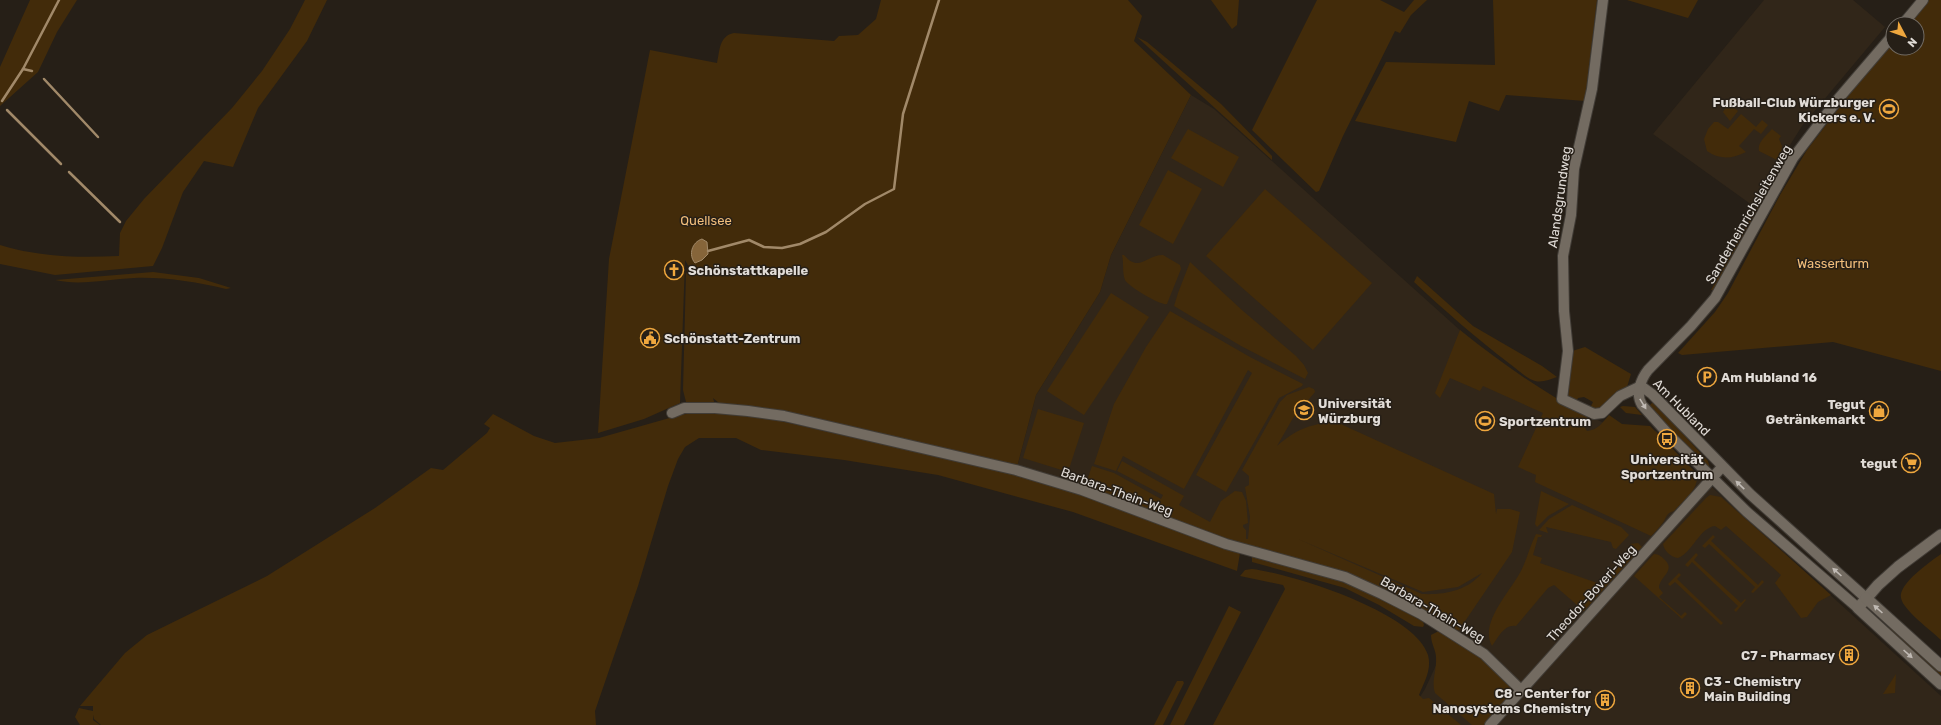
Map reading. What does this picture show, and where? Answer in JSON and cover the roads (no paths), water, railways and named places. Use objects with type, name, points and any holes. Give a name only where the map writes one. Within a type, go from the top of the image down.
[{"type":"street","name":"Alandsgrundweg","points":[[1603,0],[1592,89],[1574,169],[1571,215],[1563,256],[1564,311],[1568,351],[1562,399],[1594,414],[1602,413],[1620,396],[1641,386]]},
{"type":"street","points":[[1910,16],[1923,0]]},
{"type":"street","name":"Sanderheinrichsleitenweg","points":[[1641,386],[1643,378],[1648,370],[1691,326],[1715,298],[1773,191],[1802,146],[1885,44]]},
{"type":"street","name":"Am Hubland","points":[[1941,666],[1722,468],[1652,394],[1641,386],[1639,397],[1642,405],[1712,479],[1747,512],[1858,608],[1941,684]]},
{"type":"street","name":"Barbara-Thein-Weg","points":[[672,413],[684,408],[715,408],[784,416],[1016,470],[1082,490],[1226,544],[1345,577],[1421,614],[1484,654],[1521,690]]},
{"type":"street","name":"Theodor-Boveri-Weg","points":[[1490,725],[1722,468]]},
{"type":"street","points":[[1858,608],[1866,598],[1898,567],[1941,535]]},
{"type":"waterway","points":[[2,101],[23,69],[59,0]]},
{"type":"waterway","points":[[708,251],[749,240],[764,247],[782,248],[800,244],[826,232],[865,204],[894,189],[903,114],[939,0]]},
{"type":"waterway","points":[[23,69],[32,71]]},
{"type":"waterway","points":[[44,79],[98,137]]},
{"type":"waterway","points":[[7,110],[61,164]]},
{"type":"waterway","points":[[69,172],[120,222]]},
{"type":"place","name":"Fußball-Club Würzburger Kickers e. V.","points":[[1889,109]]},
{"type":"place","name":"Schönstattkapelle","points":[[674,270]]},
{"type":"place","name":"Schönstatt-Zentrum","points":[[650,338]]},
{"type":"place","name":"Am Hubland 16","points":[[1707,377]]},
{"type":"place","name":"Universität Würzburg","points":[[1304,410]]},
{"type":"place","name":"Tegut Getränkemarkt","points":[[1879,411]]},
{"type":"place","name":"Sportzentrum","points":[[1485,421]]},
{"type":"place","name":"Universität Sportzentrum","points":[[1667,439]]},
{"type":"place","name":"tegut","points":[[1911,463]]},
{"type":"place","name":"C7 - Pharmacy","points":[[1849,655]]},
{"type":"place","name":"C3 - Chemistry Main Building","points":[[1690,688]]},
{"type":"place","name":"C8 - Center for Nanosystems Chemistry","points":[[1605,700]]},
{"type":"park label","name":"Quellsee","points":[[706,220]]},
{"type":"park label","name":"Wasserturm","points":[[1833,263]]}]
